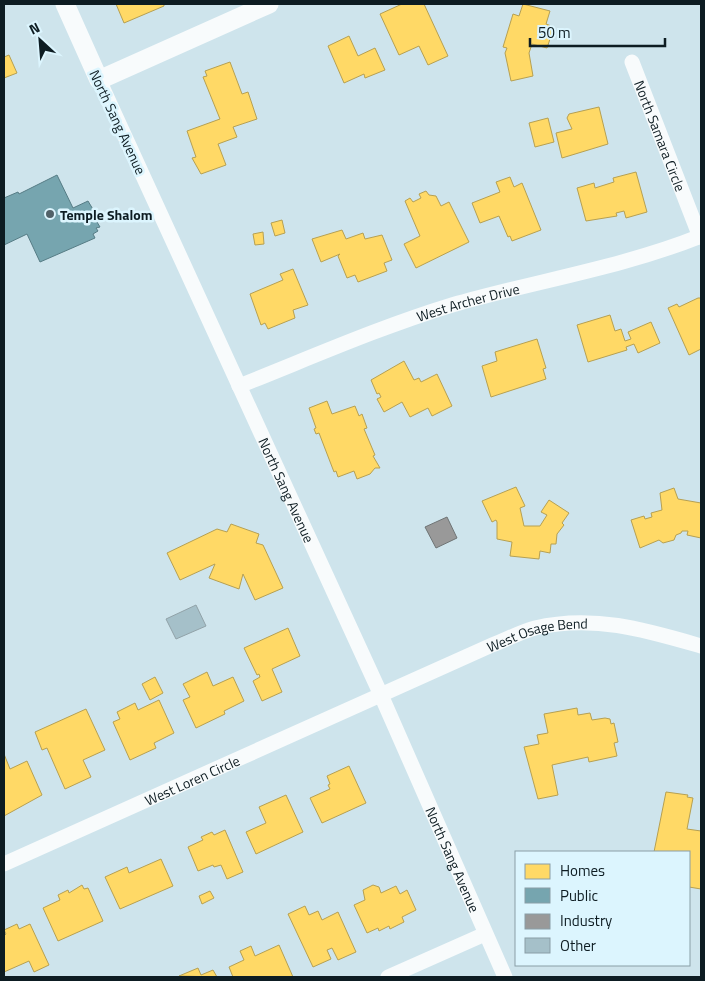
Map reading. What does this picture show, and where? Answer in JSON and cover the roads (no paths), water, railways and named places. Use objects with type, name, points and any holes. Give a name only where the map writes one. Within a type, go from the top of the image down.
[{"type":"street","name":"North Sang Avenue","points":[[65,4],[381,695],[505,977]]},
{"type":"street","points":[[99,80],[269,4]]},
{"type":"street","name":"North Samara Circle","points":[[632,62],[700,237]]},
{"type":"street","name":"West Archer Drive","points":[[239,386],[394,324],[428,313],[660,251],[700,237]]},
{"type":"street","name":"West Osage Bend","points":[[381,695],[534,628],[583,621],[630,626],[701,646]]},
{"type":"street","name":"West Loren Circle","points":[[4,864],[381,695]]},
{"type":"street","points":[[388,977],[485,934]]},
{"type":"place","name":"Temple Shalom","points":[[50,214]]}]
